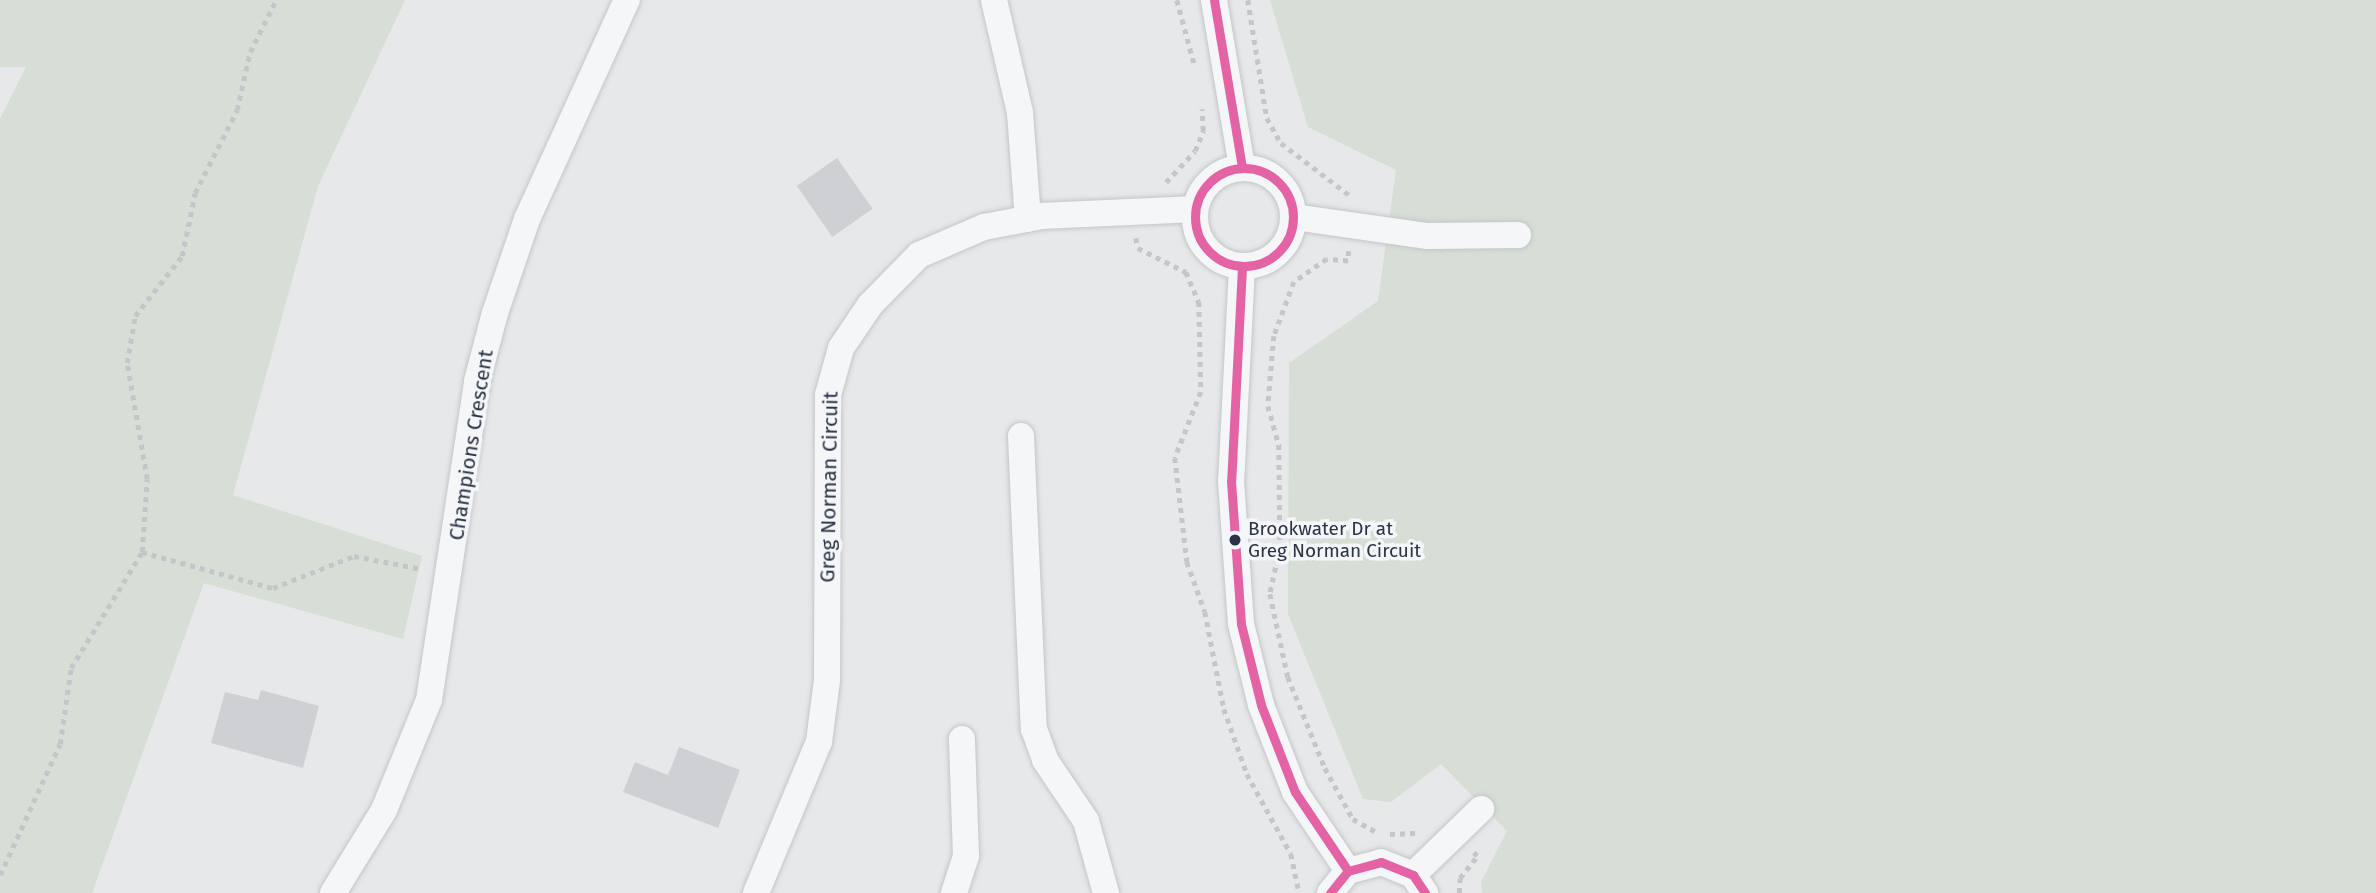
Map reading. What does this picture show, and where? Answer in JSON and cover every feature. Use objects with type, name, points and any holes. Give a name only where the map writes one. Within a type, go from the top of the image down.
[{"type":"street","name":"Champions Crescent","points":[[333,893],[408,760],[429,700],[451,574],[477,381],[495,313],[527,219],[627,0]]},
{"type":"street","points":[[994,0],[1020,113],[1028,219]]},
{"type":"street","points":[[1214,0],[1242,167]]},
{"type":"street","points":[[1242,167],[1273,176],[1284,187],[1294,217],[1272,258],[1242,267],[1211,254],[1201,241],[1195,209],[1211,180],[1242,167]]},
{"type":"street","name":"Greg Norman Circuit","points":[[756,893],[819,742],[827,680],[828,395],[841,348],[870,305],[919,256],[984,227],[1028,219],[1195,209]]},
{"type":"street","points":[[1294,217],[1428,236],[1518,235]]},
{"type":"street","points":[[1242,267],[1231,481],[1241,624],[1261,705],[1295,792],[1348,871]]},
{"type":"street","points":[[1021,436],[1034,729],[1045,760],[1086,821],[1106,893]]},
{"type":"street","points":[[954,893],[966,856],[962,739]]},
{"type":"street","points":[[1330,893],[1348,871],[1381,862],[1419,884],[1455,835],[1481,809]]},
{"type":"path","points":[[0,875],[60,744],[71,667],[142,552],[147,479],[132,405],[128,339],[141,307],[182,256],[195,193],[237,110],[250,52],[276,0]]},
{"type":"path","points":[[1177,0],[1198,77]]},
{"type":"path","points":[[1248,0],[1267,118],[1281,143],[1314,172],[1352,191],[1348,261],[1327,259],[1308,268],[1285,301],[1273,336],[1268,406],[1279,445],[1280,548],[1270,594],[1287,677],[1353,818],[1374,833],[1404,835],[1420,832],[1436,816],[1477,856],[1460,878],[1459,893]]},
{"type":"path","points":[[1159,188],[1195,150],[1203,131],[1202,99]]},
{"type":"path","points":[[1132,211],[1138,248],[1186,272],[1199,302],[1201,392],[1175,458],[1187,562],[1205,612],[1224,709],[1247,774],[1291,854],[1299,893]]},
{"type":"path","points":[[142,552],[273,588],[354,556],[451,574]]},
{"type":"shaded area","points":[[0,0],[405,0],[318,186],[233,495],[422,556],[403,639],[204,583],[92,893],[0,893],[0,119],[26,67],[0,67]]},
{"type":"shaded area","points":[[1270,0],[2376,0],[2376,893],[1482,893],[1481,882],[1507,831],[1441,764],[1391,802],[1363,799],[1288,614],[1289,363],[1378,301],[1396,170],[1308,127]]},
{"type":"building","points":[[837,158],[873,209],[832,237],[797,186]]},
{"type":"building","points":[[261,690],[319,706],[303,768],[211,743],[225,692],[258,700]]},
{"type":"building","points":[[679,747],[740,770],[718,828],[623,792],[635,762],[668,775]]},
{"type":"transit line","points":[[1214,0],[1242,167]]},
{"type":"transit line","points":[[1244,168],[1263,171],[1279,182],[1290,198],[1293,217],[1290,236],[1279,252],[1263,263],[1244,266],[1225,263],[1209,252],[1198,236],[1195,217],[1198,198],[1209,182],[1225,171],[1244,168]]},
{"type":"transit line","points":[[1242,267],[1231,481],[1241,624],[1261,705],[1295,792],[1348,871]]},
{"type":"transit line","points":[[1330,893],[1348,871],[1381,862],[1413,875],[1425,893]]},
{"type":"place","name":"Brookwater Dr at Greg Norman Circuit","points":[[1235,540]]}]
